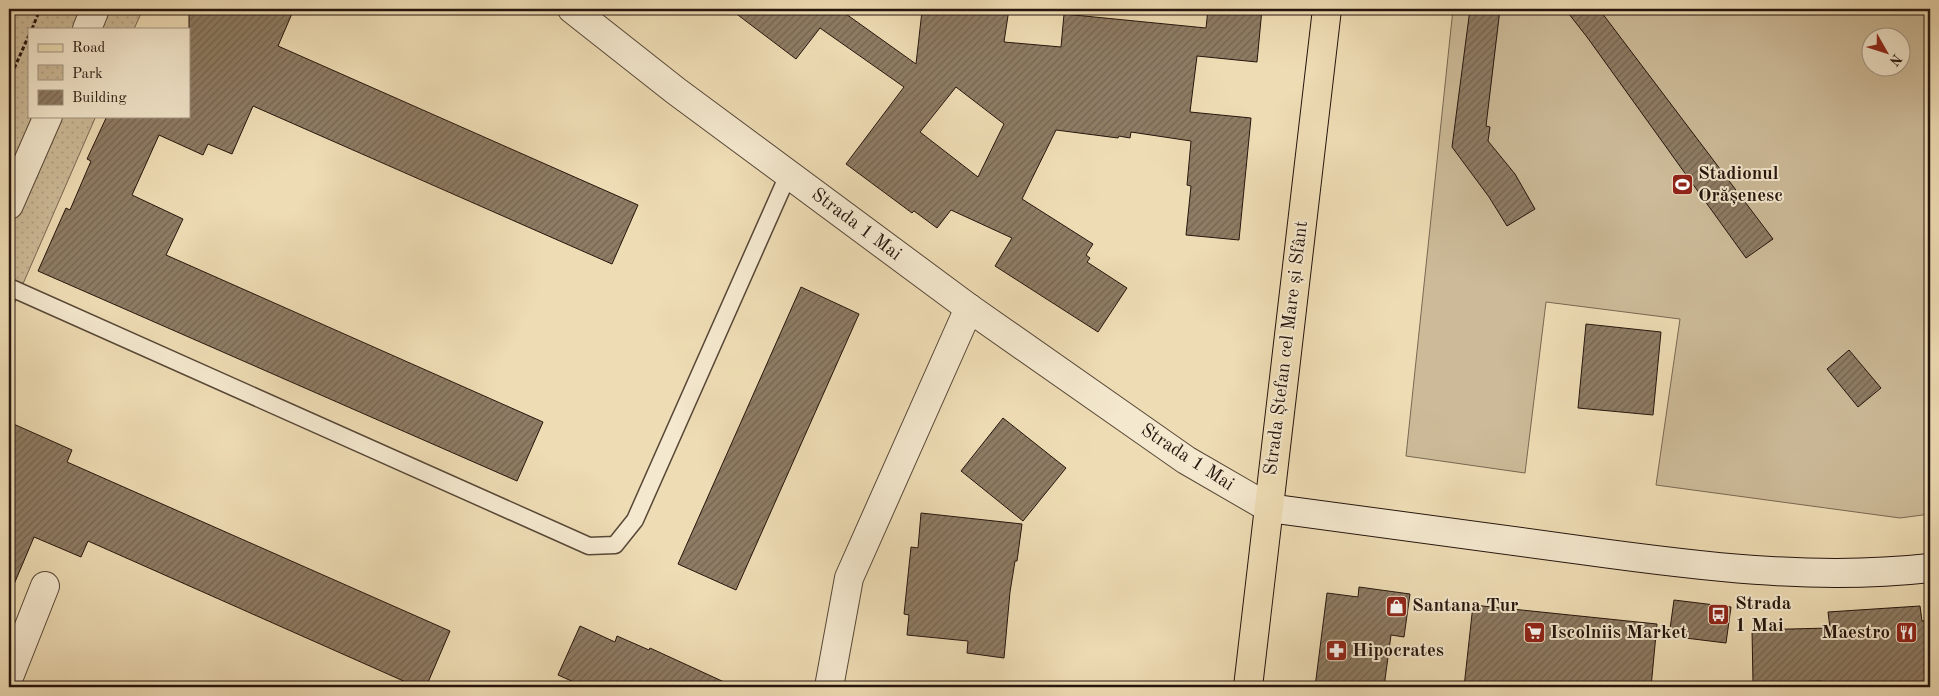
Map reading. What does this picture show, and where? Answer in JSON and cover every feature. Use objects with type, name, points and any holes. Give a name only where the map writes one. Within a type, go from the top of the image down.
[{"type":"main road","name":"Strada Ștefan cel Mare și Sfânt","points":[[1248,687],[1327,9]]},
{"type":"street","points":[[87,28],[96,9]]},
{"type":"street","name":"Strada 1 Mai","points":[[572,9],[676,91],[969,308],[1186,460],[1269,508],[1625,556],[1737,568],[1794,573],[1843,574],[1897,572],[1930,568]]},
{"type":"street","points":[[9,206],[47,118]]},
{"type":"street","points":[[829,687],[850,578],[969,308]]},
{"type":"street","points":[[9,677],[45,586]]},
{"type":"lane","points":[[9,287],[589,546],[614,545],[635,520],[788,174]]},
{"type":"path","points":[[32,28],[40,9]]},
{"type":"path","points":[[9,80],[28,37]]},
{"type":"green space","points":[[9,9],[143,9],[134,28],[28,28],[28,118],[95,118],[9,316]]},
{"type":"green space","name":"Stadionul Orășenesc","points":[[1453,9],[1930,9],[1930,514],[1900,518],[1656,485],[1680,319],[1546,302],[1525,473],[1406,456]]},
{"type":"building","points":[[189,9],[294,9],[278,46],[638,205],[612,264],[253,106],[232,154],[208,144],[203,155],[159,135],[132,195],[183,219],[166,255],[543,422],[517,481],[38,271],[66,208],[70,210],[91,161],[87,159],[106,118],[190,118]]},
{"type":"building","points":[[730,9],[839,9],[916,64],[922,11],[946,13],[947,9],[1009,9],[1004,42],[1061,47],[1064,14],[1206,28],[1208,9],[1262,9],[1257,62],[1197,56],[1190,112],[1251,118],[1239,240],[1186,235],[1191,186],[1187,185],[1191,141],[1131,132],[1130,138],[1119,136],[1118,138],[1056,130],[1022,199],[1093,244],[1086,255],[1090,258],[1087,262],[1127,288],[1098,332],[995,266],[1012,238],[951,210],[937,228],[914,211],[912,213],[846,164],[904,87],[820,28],[796,59]],"holes":[[[956,87],[1004,124],[978,177],[920,132]]]},
{"type":"building","points":[[1470,9],[1500,9],[1486,126],[1490,127],[1488,141],[1515,174],[1535,209],[1507,226],[1489,197],[1452,147]]},
{"type":"building","points":[[1565,9],[1599,9],[1773,239],[1746,258]]},
{"type":"building","points":[[801,287],[859,314],[736,590],[678,564]]},
{"type":"building","points":[[1586,324],[1661,332],[1653,415],[1578,408]]},
{"type":"building","points":[[1849,350],[1881,388],[1858,407],[1827,369]]},
{"type":"building","points":[[1003,418],[1066,468],[1023,521],[961,471]]},
{"type":"building","points":[[9,422],[72,450],[67,462],[450,631],[426,687],[417,687],[88,541],[81,557],[34,537],[9,596]]},
{"type":"building","points":[[921,513],[1022,524],[1017,561],[1015,561],[1010,592],[1004,658],[967,653],[968,641],[907,635],[909,615],[904,614],[911,547],[918,548]]},
{"type":"building","points":[[1359,587],[1410,594],[1404,637],[1391,635],[1384,687],[1315,687],[1327,593],[1358,597]]},
{"type":"building","points":[[1674,600],[1731,607],[1726,643],[1669,636]]},
{"type":"building","points":[[1473,605],[1657,624],[1651,687],[1572,687],[1519,682],[1518,687],[1464,687]]},
{"type":"building","points":[[1920,606],[1922,621],[1930,620],[1930,687],[1822,687],[1822,681],[1753,683],[1752,630],[1830,628],[1828,612]]},
{"type":"building","points":[[580,626],[615,642],[617,636],[649,650],[650,648],[735,687],[585,687],[558,675]]},
{"type":"place","name":"Stadionul Orășenesc","points":[[1682,185]]},
{"type":"place","name":"Santana Tur","points":[[1396,606]]},
{"type":"place","name":"Strada 1 Mai","points":[[1719,615]]},
{"type":"place","name":"Iscolniis Market","points":[[1534,633]]},
{"type":"place","name":"Maestro","points":[[1906,633]]},
{"type":"place","name":"Hipocrates","points":[[1336,651]]}]
